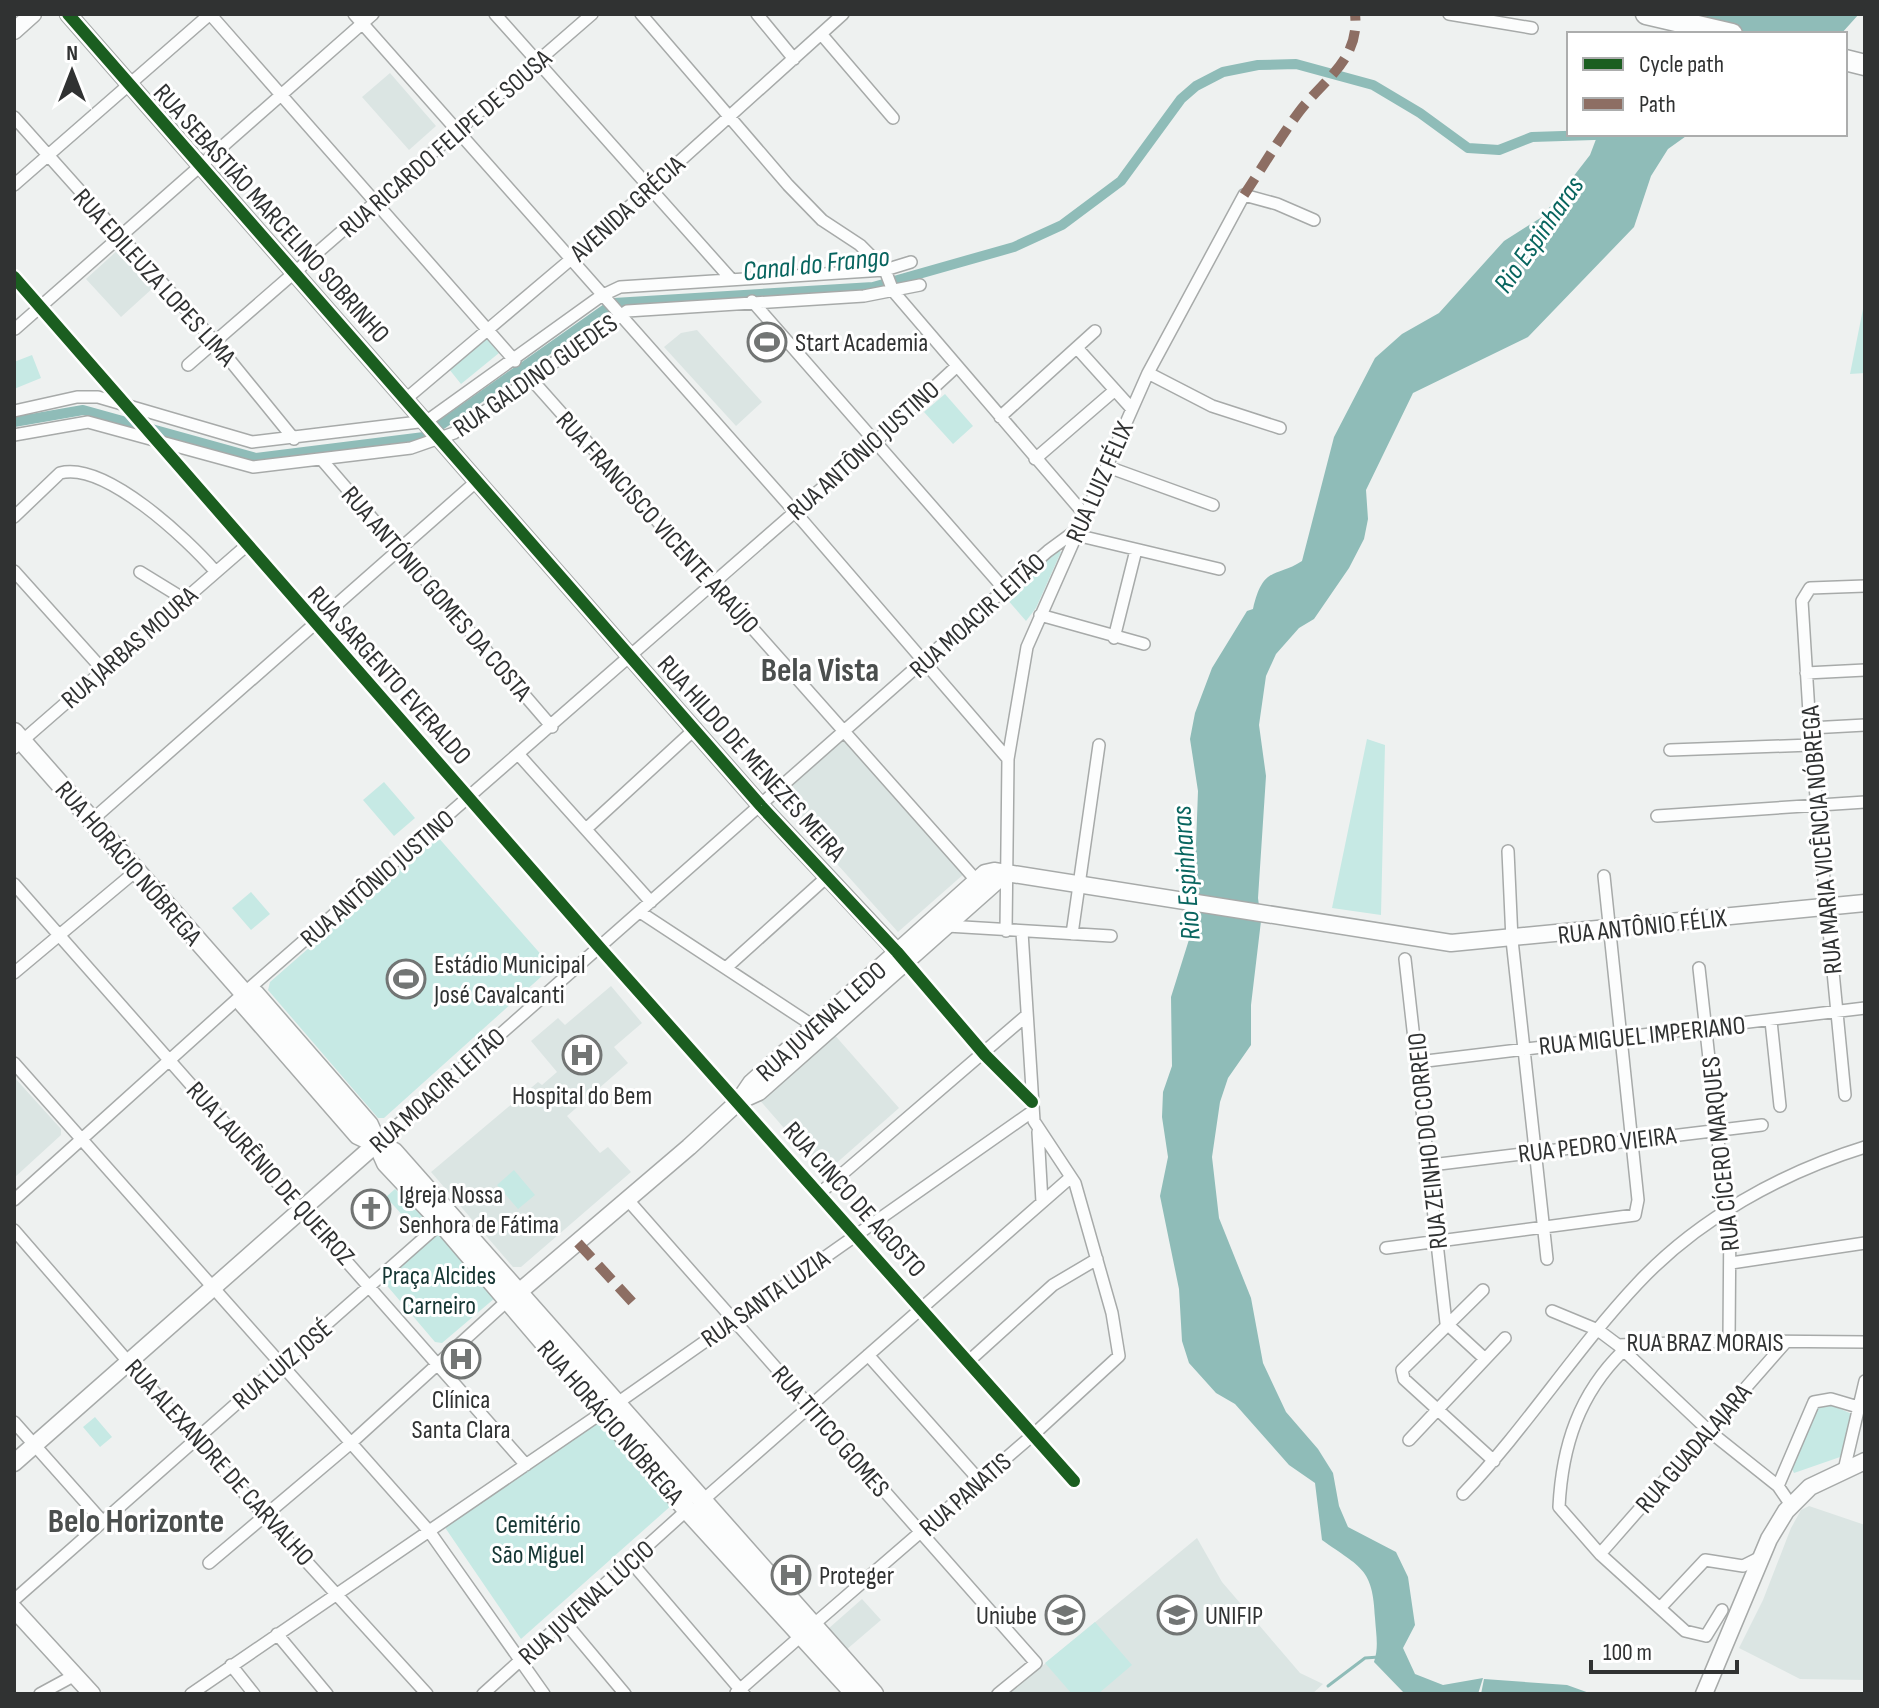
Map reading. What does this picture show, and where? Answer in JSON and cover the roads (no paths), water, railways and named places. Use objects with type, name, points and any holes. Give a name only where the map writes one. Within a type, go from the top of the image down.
[{"type":"highway","points":[[1646,14],[1723,32]]},
{"type":"main road","points":[[14,31],[31,14]]},
{"type":"main road","name":"RUA SEBASTIÃO MARCELINO SOBRINHO","points":[[68,14],[199,167],[444,439]]},
{"type":"main road","name":"RUA HILDO DE MENEZES MEIRA","points":[[444,439],[761,806],[901,956]]},
{"type":"main road","name":"RUA HORÁCIO NÓBREGA","points":[[17,741],[92,820],[244,993],[255,994],[369,1125],[386,1163],[441,1223],[516,1294]]},
{"type":"main road","name":"RUA JUVENAL LEDO","points":[[738,1102],[759,1092],[976,880],[994,871],[1006,873]]},
{"type":"main road","name":"RUA JUVENAL LEDO","points":[[516,1294],[738,1102],[751,1083],[815,1027],[901,956],[947,926],[1006,873]]},
{"type":"main road","name":"RUA ANTÔNIO FÉLIX","points":[[1006,873],[1137,891],[1418,939],[1467,944],[1865,903]]},
{"type":"main road","name":"RUA HORÁCIO NÓBREGA","points":[[376,1144],[394,1152],[695,1506],[808,1630],[874,1694]]},
{"type":"main road","name":"RUA MOACIR LEITÃO","points":[[14,1463],[376,1144]]},
{"type":"main road","points":[[1704,1694],[1729,1641],[1742,1622],[1759,1569],[1787,1512],[1803,1493],[1865,1461]]},
{"type":"main road","points":[[14,1609],[92,1694]]},
{"type":"main road","name":"RUA HORÁCIO NÓBREGA","points":[[808,1630],[855,1694]]},
{"type":"street","points":[[14,185],[210,14],[515,361]]},
{"type":"street","points":[[15,329],[282,96],[358,19],[373,14]]},
{"type":"street","points":[[495,14],[731,279]]},
{"type":"street","name":"RUA RICARDO FELIPE DE SOUSA","points":[[188,365],[592,14]]},
{"type":"street","points":[[641,14],[822,220],[860,245],[886,271],[892,288],[1085,515]]},
{"type":"street","points":[[757,14],[794,59]]},
{"type":"street","name":"AVENIDA GRÉCIA","points":[[407,398],[570,260],[843,14]]},
{"type":"street","points":[[1449,14],[1532,28]]},
{"type":"street","points":[[358,19],[617,315],[795,512],[1008,759]]},
{"type":"street","points":[[822,35],[893,118]]},
{"type":"street","name":"RUA EDILEUZA LOPES LIMA","points":[[14,117],[215,342],[294,439]]},
{"type":"street","name":"RUA LUIZ FÉLIX","points":[[1006,931],[1008,759],[1024,656],[1040,615],[1148,373],[1244,195],[1314,220]]},
{"type":"street","name":"RUA GALDINO GUEDES","points":[[14,411],[89,396],[241,440],[294,439],[427,421],[515,361],[601,296],[631,285],[886,271],[911,262]]},
{"type":"street","name":"RUA SARGENTO EVERALDO","points":[[14,277],[126,409],[600,948]]},
{"type":"street","name":"RUA GALDINO GUEDES","points":[[14,435],[88,422],[150,436],[253,467],[411,448],[444,439],[532,380],[617,315],[645,308],[920,285]]},
{"type":"street","points":[[752,301],[1005,590]]},
{"type":"street","points":[[1000,417],[1095,331]]},
{"type":"street","points":[[1077,348],[1132,409]]},
{"type":"street","name":"RUA ANTÔNIO JUSTINO","points":[[14,1200],[244,993],[552,727],[957,366]]},
{"type":"street","points":[[1148,373],[1212,406],[1280,428]]},
{"type":"street","name":"RUA FRANCISCO VICENTE ARAÚJO","points":[[532,380],[976,880]]},
{"type":"street","points":[[1035,459],[1115,390]]},
{"type":"street","name":"RUA ANTÓNIO GOMES DA COSTA","points":[[322,460],[552,727]]},
{"type":"street","points":[[1108,467],[1213,505]]},
{"type":"street","points":[[14,517],[54,477],[75,471],[94,477],[169,524],[215,571]]},
{"type":"street","name":"RUA GALDINO GUEDES","points":[[92,820],[478,480]]},
{"type":"street","points":[[1077,532],[1136,550],[1219,569]]},
{"type":"street","name":"RUA MOACIR LEITÃO","points":[[376,1144],[1005,590],[1077,532]]},
{"type":"street","name":"RUA JARBAS MOURA","points":[[17,741],[246,546]]},
{"type":"street","points":[[1114,638],[1136,550]]},
{"type":"street","points":[[14,571],[103,670]]},
{"type":"street","points":[[140,572],[184,599]]},
{"type":"street","name":"RUA MARIA VICÊNCIA NÓBREGA","points":[[1845,1095],[1811,745],[1802,601],[1810,588],[1865,586]]},
{"type":"street","points":[[1040,615],[1144,644]]},
{"type":"street","points":[[1806,673],[1865,670]]},
{"type":"street","points":[[1810,728],[1865,725]]},
{"type":"street","points":[[586,829],[696,728]]},
{"type":"street","points":[[1072,934],[1077,882],[1099,745]]},
{"type":"street","points":[[1670,750],[1811,745]]},
{"type":"street","points":[[519,755],[651,902]]},
{"type":"street","points":[[1657,816],[1865,802]]},
{"type":"street","points":[[1508,851],[1512,940],[1547,1259]]},
{"type":"street","points":[[14,973],[136,871]]},
{"type":"street","points":[[727,967],[828,876]]},
{"type":"street","points":[[1386,1248],[1635,1215],[1638,1200],[1604,876]]},
{"type":"street","name":"RUA LAURÊNIO DE QUEIROZ","points":[[14,884],[526,1465]]},
{"type":"street","points":[[640,912],[815,1027]]},
{"type":"street","points":[[947,926],[1111,936]]},
{"type":"street","points":[[1022,932],[1032,1106],[1038,1131],[1042,1202]]},
{"type":"street","name":"RUA CINCO DE AGOSTO","points":[[600,948],[970,1360],[1074,1481]]},
{"type":"street","name":"RUA HILDO DE MENEZES MEIRA","points":[[901,956],[1032,1106]]},
{"type":"street","name":"RUA ZEINHO DO CORREIO","points":[[1405,959],[1431,1165],[1446,1323]]},
{"type":"street","name":"RUA CÍCERO MARQUES","points":[[1699,968],[1730,1209],[1729,1341]]},
{"type":"street","name":"RUA MIGUEL IMPERIANO","points":[[1418,1062],[1865,1008]]},
{"type":"street","points":[[820,1193],[985,1055],[1027,1015]]},
{"type":"street","points":[[1771,1021],[1780,1106]]},
{"type":"street","points":[[14,1063],[429,1531],[544,1694]]},
{"type":"street","name":"RUA SANTA LUZIA","points":[[191,1694],[610,1408],[857,1235],[1032,1106]]},
{"type":"street","name":"RUA PEDRO VIEIRA","points":[[1431,1165],[1762,1125]]},
{"type":"street","points":[[970,1360],[1060,1280],[1097,1259],[1071,1177],[1038,1131]]},
{"type":"street","points":[[1463,1494],[1494,1461],[1638,1283],[1673,1250],[1730,1209],[1787,1177],[1865,1147]]},
{"type":"street","name":"RUA JUVENAL LÚCIO","points":[[483,1694],[1071,1177]]},
{"type":"street","name":"RUA TITICO GOMES","points":[[627,1199],[1036,1663],[998,1694]]},
{"type":"street","name":"RUA LUIZ JOSÉ","points":[[14,1600],[441,1223]]},
{"type":"street","name":"RUA ALEXANDRE DE CARVALHO","points":[[14,1230],[196,1440],[427,1694]]},
{"type":"street","points":[[1731,1263],[1865,1243]]},
{"type":"street","name":"RUA PANATIS","points":[[740,1693],[1116,1362],[1119,1345],[1097,1259]]},
{"type":"street","points":[[1483,1290],[1446,1323],[1402,1370],[1404,1379],[1494,1461]]},
{"type":"street","points":[[209,1563],[351,1443],[516,1294]]},
{"type":"street","name":"RUA BRAZ MORAIS","points":[[1552,1311],[1598,1330],[1621,1348],[1729,1341],[1865,1342]]},
{"type":"street","points":[[1446,1323],[1484,1358]]},
{"type":"street","points":[[1409,1440],[1505,1338]]},
{"type":"street","name":"RUA GUADALAJARA","points":[[1600,1554],[1785,1343]]},
{"type":"street","points":[[1722,1610],[1706,1636],[1685,1631],[1600,1554],[1567,1520],[1559,1507],[1567,1443],[1579,1408],[1621,1348],[1709,1431],[1778,1486],[1803,1493]]},
{"type":"street","points":[[868,1355],[980,1481]]},
{"type":"street","points":[[1844,1470],[1865,1381]]},
{"type":"street","points":[[1787,1512],[1778,1486],[1814,1402],[1831,1399],[1858,1407]]},
{"type":"street","points":[[14,1422],[103,1522]]},
{"type":"street","points":[[1660,1608],[1705,1560],[1759,1569]]},
{"type":"street","points":[[631,1562],[740,1693]]},
{"type":"street","points":[[564,1621],[625,1694]]},
{"type":"street","points":[[277,1634],[327,1694]]},
{"type":"street","points":[[231,1665],[254,1694]]},
{"type":"street","points":[[40,1694],[75,1675]]},
{"type":"water","points":[[1708,14],[1859,14],[1843,32],[1733,32],[1700,25]]},
{"type":"water","name":"Rio Espinharas","points":[[1597,136],[1686,136],[1668,149],[1651,176],[1634,227],[1528,337],[1413,393],[1366,490],[1368,519],[1364,539],[1349,568],[1314,619],[1299,628],[1276,654],[1266,676],[1259,725],[1266,776],[1258,898],[1261,921],[1251,1005],[1251,1045],[1228,1078],[1220,1102],[1212,1157],[1219,1218],[1251,1298],[1263,1363],[1286,1412],[1318,1449],[1333,1473],[1339,1506],[1348,1527],[1396,1552],[1408,1577],[1415,1625],[1403,1648],[1415,1674],[1443,1685],[1483,1678],[1478,1694],[1405,1694],[1374,1662],[1377,1640],[1374,1601],[1368,1579],[1355,1564],[1322,1540],[1315,1483],[1289,1465],[1235,1404],[1216,1393],[1189,1363],[1182,1341],[1179,1289],[1160,1196],[1168,1157],[1162,1117],[1163,1092],[1172,1066],[1171,997],[1192,930],[1186,896],[1196,845],[1198,791],[1190,739],[1195,713],[1212,668],[1247,611],[1253,609],[1261,585],[1272,575],[1302,561],[1334,437],[1375,358],[1402,334],[1439,313],[1504,241],[1542,217],[1590,155]]},
{"type":"water","points":[[1484,1679],[1567,1685],[1592,1694],[1481,1694]]},
{"type":"waterway","name":"Canal do Frango","points":[[14,422],[83,410],[256,458],[424,437],[614,303],[873,287],[1014,247],[1062,225],[1121,181],[1181,99],[1196,86],[1223,72],[1258,65],[1296,64],[1373,85],[1420,113],[1468,148],[1499,150],[1532,137],[1567,136]]},
{"type":"waterway","points":[[1328,1686],[1365,1658],[1379,1657]]},
{"type":"place","name":"Start Academia","points":[[767,342]]},
{"type":"place","name":"Estádio Municipal José Cavalcanti","points":[[406,979]]},
{"type":"place","name":"Hospital do Bem","points":[[582,1055]]},
{"type":"place","name":"Igreja Nossa Senhora de Fátima","points":[[371,1209]]},
{"type":"place","name":"Clínica Santa Clara","points":[[461,1359]]},
{"type":"place","name":"Proteger","points":[[791,1575]]},
{"type":"place","name":"Uniube","points":[[1065,1615]]},
{"type":"place","name":"UNIFIP","points":[[1177,1615]]},
{"type":"district","name":"Bela Vista","points":[[820,669]]},
{"type":"district","name":"Belo Horizonte","points":[[136,1520]]},
{"type":"park label","name":"Praça Alcides Carneiro","points":[[439,1290]]},
{"type":"park label","name":"Cemitério São Miguel","points":[[538,1539]]}]
